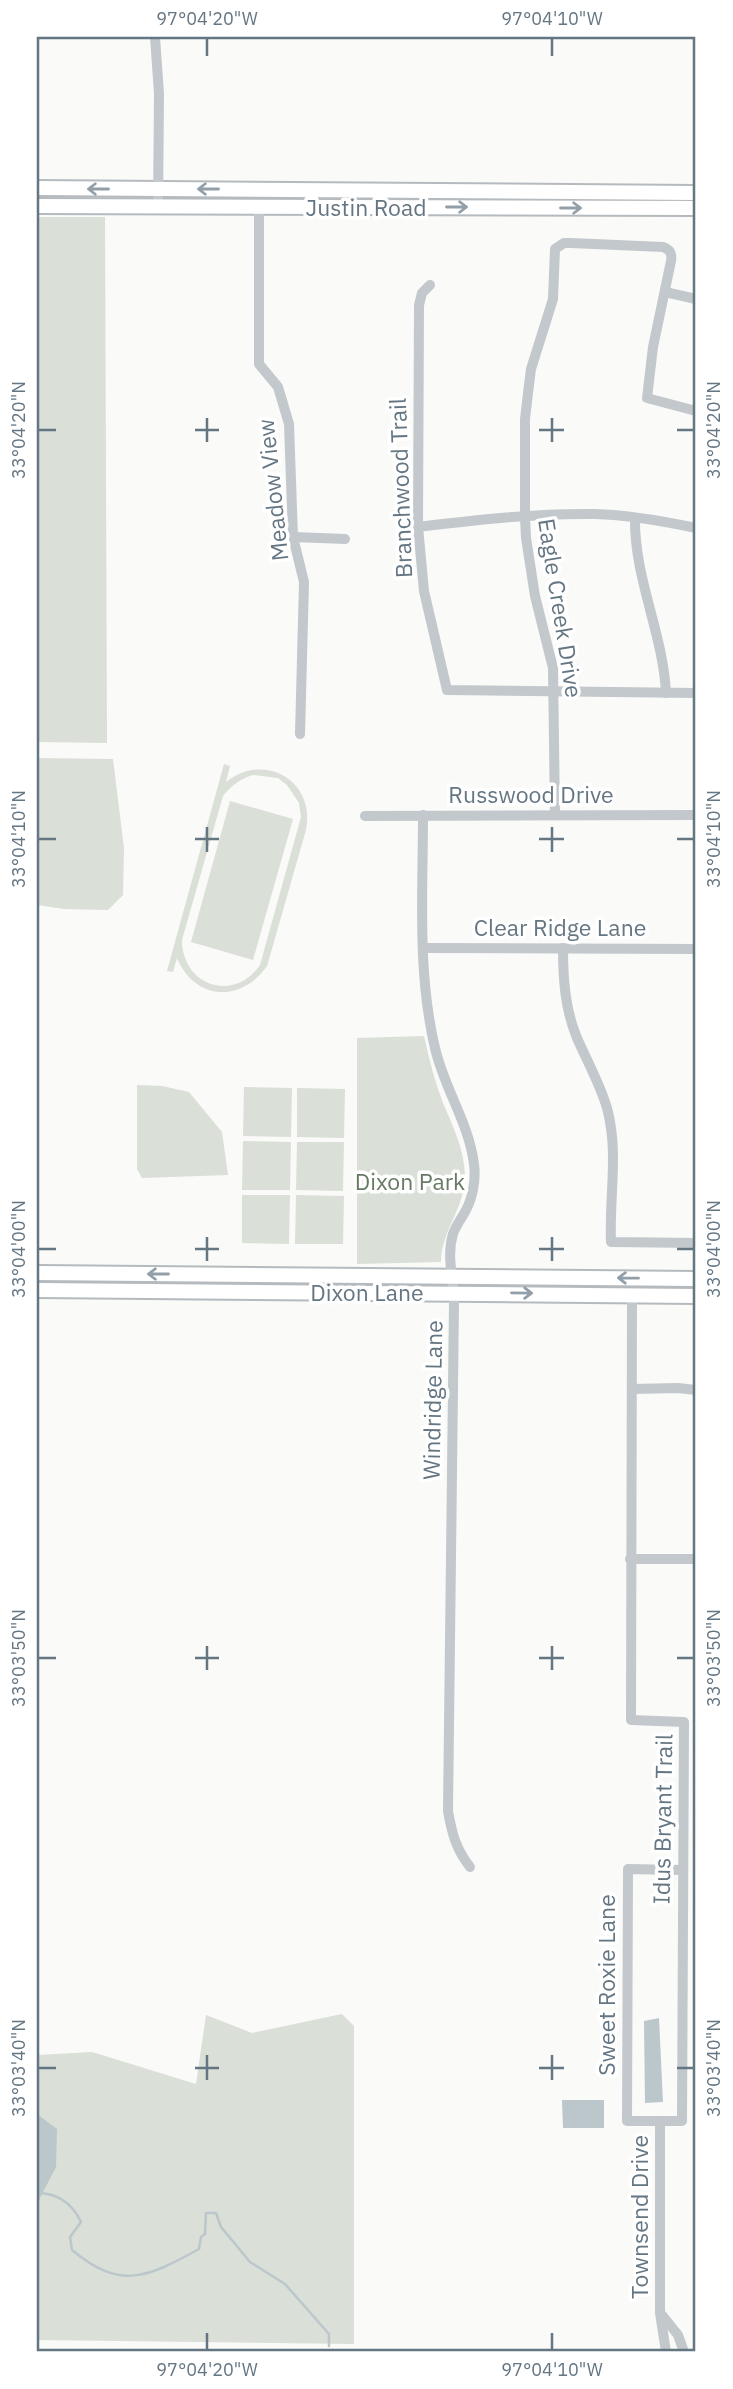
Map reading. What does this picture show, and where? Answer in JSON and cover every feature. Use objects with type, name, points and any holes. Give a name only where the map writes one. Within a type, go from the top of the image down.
[{"type":"main road","name":"Justin Road","points":[[37,188],[696,193]]},
{"type":"main road","name":"Justin Road","points":[[37,206],[696,208]]},
{"type":"main road","name":"Dixon Lane","points":[[37,1273],[696,1279]]},
{"type":"main road","name":"Dixon Lane","points":[[37,1290],[696,1297]]},
{"type":"street","points":[[155,37],[159,94],[158,206]]},
{"type":"street","name":"Meadow View","points":[[259,206],[259,365],[278,387],[289,424],[293,537],[304,582],[300,734]]},
{"type":"street","name":"Eagle Creek Drive","points":[[555,815],[555,692],[550,648],[533,586],[525,517],[525,419],[531,369],[553,299],[555,249],[571,243],[663,247],[672,254],[665,292]]},
{"type":"street","name":"Branchwood Trail","points":[[430,285],[422,293],[419,305],[418,527],[424,591],[447,690],[555,692]]},
{"type":"street","points":[[696,299],[665,292],[653,347],[647,398],[696,411]]},
{"type":"street","points":[[418,527],[525,517],[595,514],[696,528]]},
{"type":"street","points":[[635,518],[634,538],[663,659],[666,693]]},
{"type":"street","points":[[293,537],[345,539]]},
{"type":"street","points":[[555,692],[696,693]]},
{"type":"street","name":"Windridge Lane","points":[[423,815],[423,977],[435,1052],[462,1122],[475,1166],[475,1180],[468,1207],[453,1233],[450,1275],[454,1293],[448,1811],[458,1851],[470,1867]]},
{"type":"street","name":"Russwood Drive","points":[[365,816],[696,815]]},
{"type":"street","name":"Clear Ridge Lane","points":[[423,948],[696,949]]},
{"type":"street","points":[[563,948],[569,1014],[576,1036],[599,1085],[612,1133],[614,1159],[611,1242],[696,1243]]},
{"type":"street","name":"Idus Bryant Trail","points":[[632,1295],[631,1720],[684,1721],[682,2121],[660,2121]]},
{"type":"street","points":[[632,1389],[696,1390]]},
{"type":"street","points":[[630,1559],[696,1559]]},
{"type":"street","name":"Sweet Roxie Lane","points":[[660,2121],[627,2121],[628,1869],[682,1870]]},
{"type":"street","name":"Townsend Drive","points":[[660,2121],[660,2313],[666,2352]]},
{"type":"street","name":"Townsend Drive","points":[[660,2313],[678,2335],[684,2352]]},
{"type":"green space","points":[[37,217],[105,217],[107,743],[37,742]]},
{"type":"green space","points":[[37,758],[113,759],[124,848],[123,895],[108,910],[37,905]]},
{"type":"green space","points":[[224,764],[230,766],[226,782],[241,773],[256,770],[271,771],[284,776],[295,785],[303,797],[307,813],[306,830],[267,966],[244,986],[219,992],[195,983],[177,958],[173,972],[167,971]],"holes":[[[253,775],[278,778],[287,785],[299,803],[301,817],[260,965],[249,977],[237,984],[211,984],[191,969],[184,956],[182,940],[223,796],[244,778]]]},
{"type":"green space","points":[[230,801],[293,819],[253,960],[191,942]]},
{"type":"green space","name":"Dixon Park","points":[[424,1036],[437,1087],[463,1156],[465,1175],[462,1197],[445,1240],[441,1262],[357,1264],[357,1038]]},
{"type":"green space","points":[[137,1085],[162,1086],[189,1092],[222,1132],[228,1175],[142,1178],[137,1169]]},
{"type":"green space","points":[[244,1087],[292,1088],[291,1137],[243,1136]]},
{"type":"green space","points":[[297,1088],[345,1089],[344,1138],[297,1137]]},
{"type":"green space","points":[[243,1141],[291,1142],[290,1190],[242,1190]]},
{"type":"green space","points":[[297,1142],[344,1142],[343,1191],[296,1190]]},
{"type":"green space","points":[[242,1195],[290,1195],[289,1244],[242,1243]]},
{"type":"green space","points":[[296,1195],[344,1196],[343,1244],[295,1244]]},
{"type":"green space","points":[[342,2014],[354,2026],[354,2344],[37,2340],[37,2055],[92,2052],[196,2084],[206,2015],[252,2033]]},
{"type":"shaded area","points":[[659,2018],[663,2102],[645,2103],[644,2021]]},
{"type":"shaded area","points":[[562,2100],[604,2100],[604,2128],[563,2128]]},
{"type":"shaded area","points":[[37,2114],[57,2129],[56,2167],[39,2200],[37,2199]]},
{"type":"waterway","points":[[37,2193],[57,2197],[68,2204],[77,2215],[81,2222],[70,2237],[72,2250],[89,2263],[120,2275],[135,2275],[165,2267],[199,2249],[201,2237],[205,2234],[206,2213],[216,2213],[221,2227],[250,2262],[285,2284],[329,2334],[329,2346]]}]
